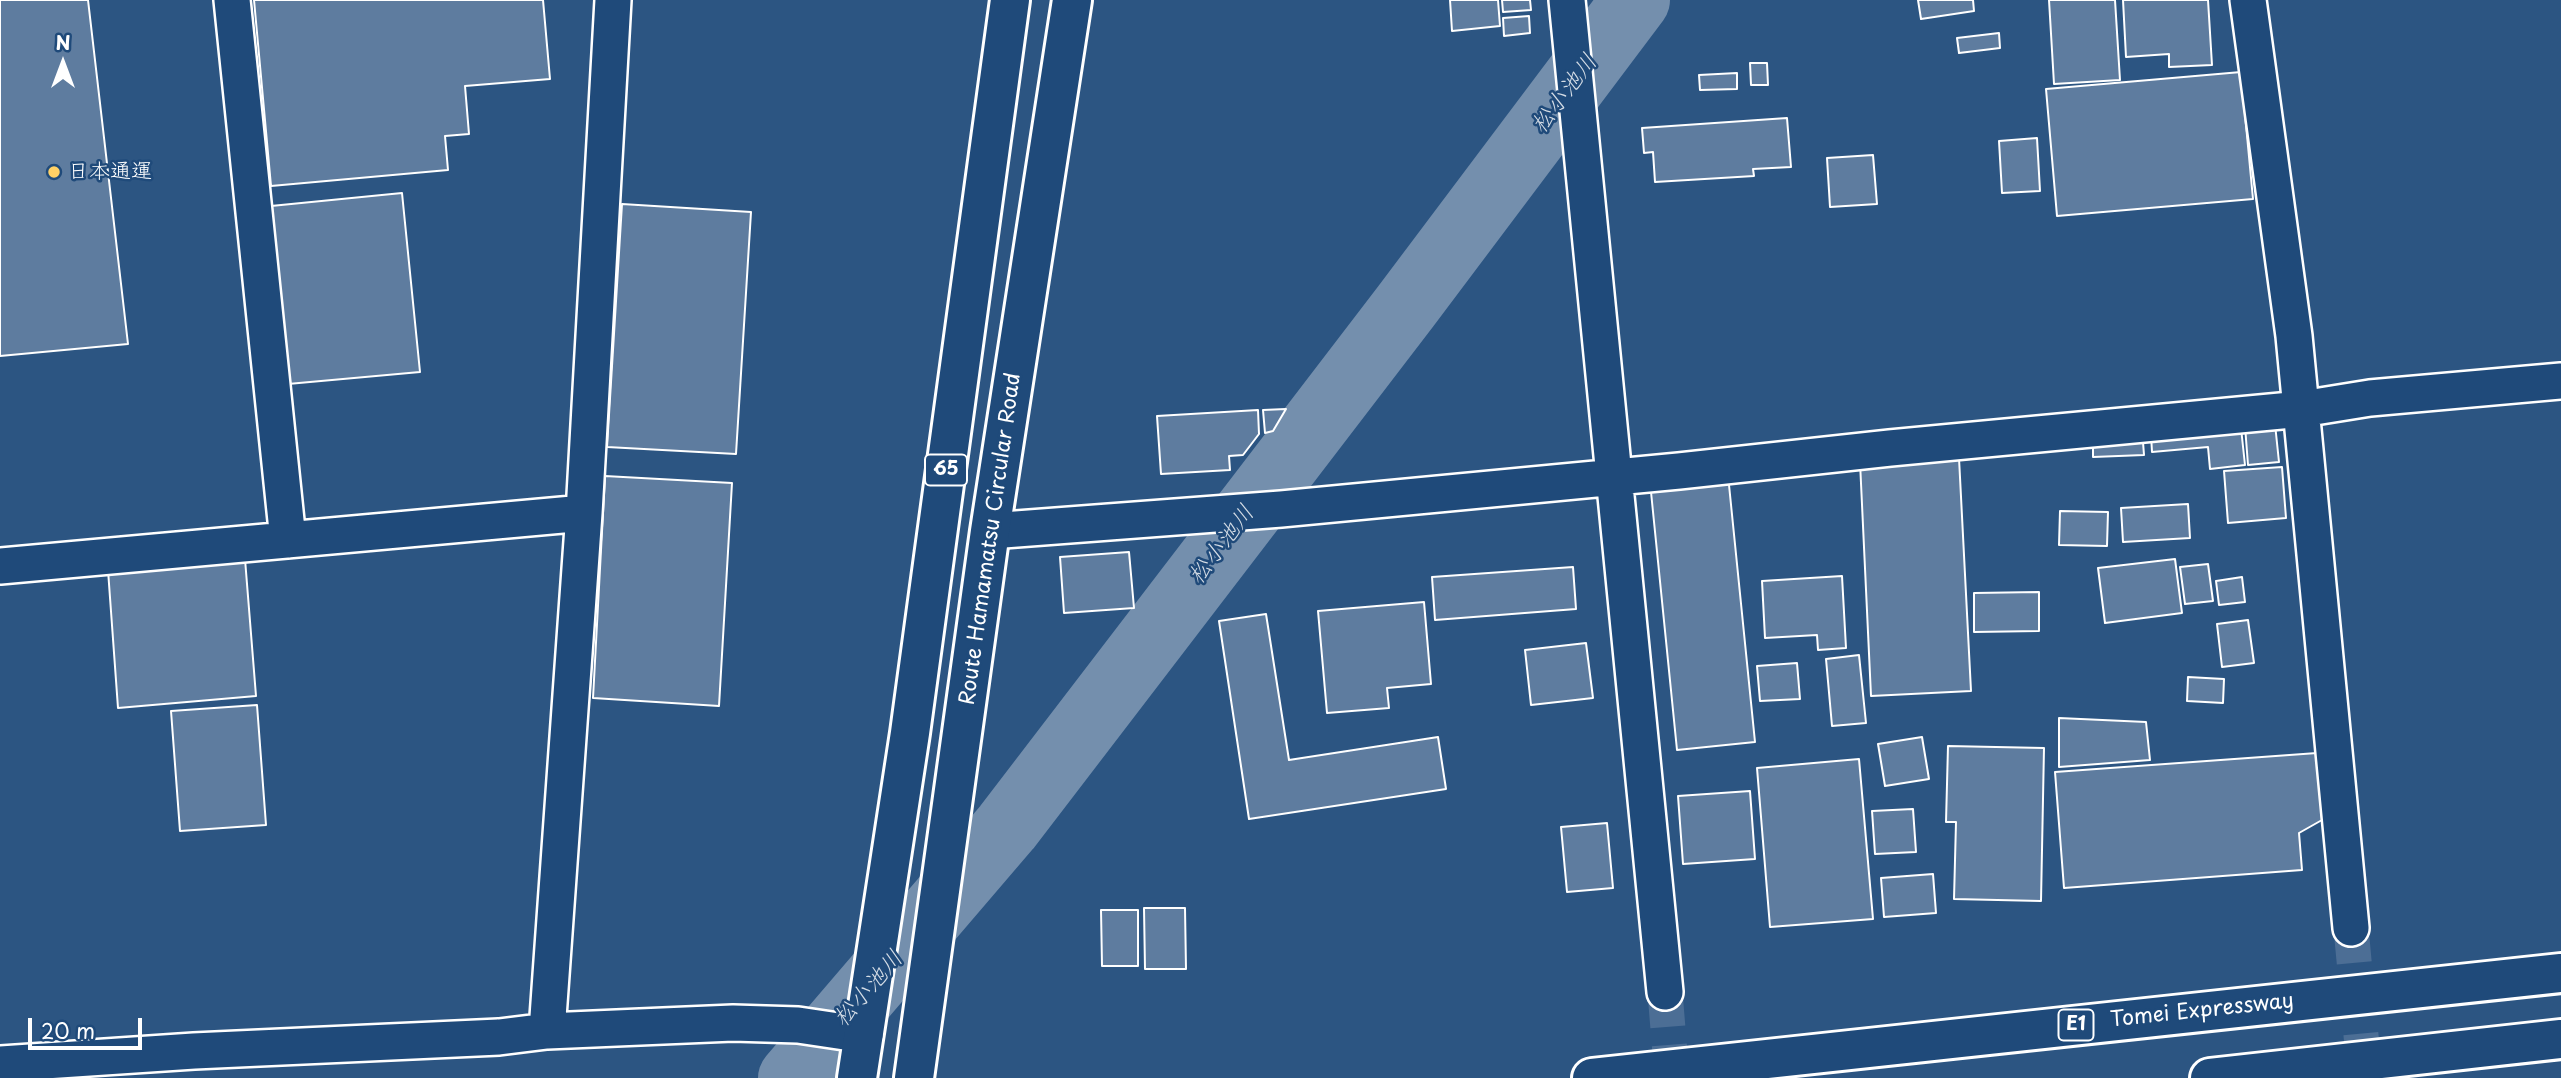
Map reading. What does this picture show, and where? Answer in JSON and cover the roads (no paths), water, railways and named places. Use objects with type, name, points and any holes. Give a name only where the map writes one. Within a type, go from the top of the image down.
[{"type":"main road","name":"65","points":[[860,1061],[910,733],[1010,0]]},
{"type":"main road","name":"Route Hamamatsu Circular Road","points":[[914,1078],[990,531],[1072,0]]},
{"type":"main road","name":"Tomei Expressway","points":[[1592,1078],[2561,973]]},
{"type":"main road","points":[[2210,1078],[2561,1039]]},
{"type":"street","points":[[232,0],[288,540]]},
{"type":"street","points":[[547,1031],[584,513],[613,0]]},
{"type":"street","points":[[1567,0],[1665,992]]},
{"type":"street","points":[[2248,0],[2294,336],[2351,928]]},
{"type":"street","points":[[990,531],[1281,509],[2302,410],[2370,398],[2561,381]]},
{"type":"street","points":[[0,566],[584,513]]},
{"type":"street","points":[[0,1064],[194,1051],[499,1037],[547,1031],[733,1023],[798,1025],[860,1061]]},
{"type":"waterway","name":"松小池川","points":[[792,1078],[1007,827],[1406,306],[1636,0]]},
{"type":"tunnel","points":[[2351,928],[2365,1078]]},
{"type":"tunnel","points":[[1665,992],[1672,1078]]},
{"type":"place","name":"日本通運","points":[[54,172]]}]
